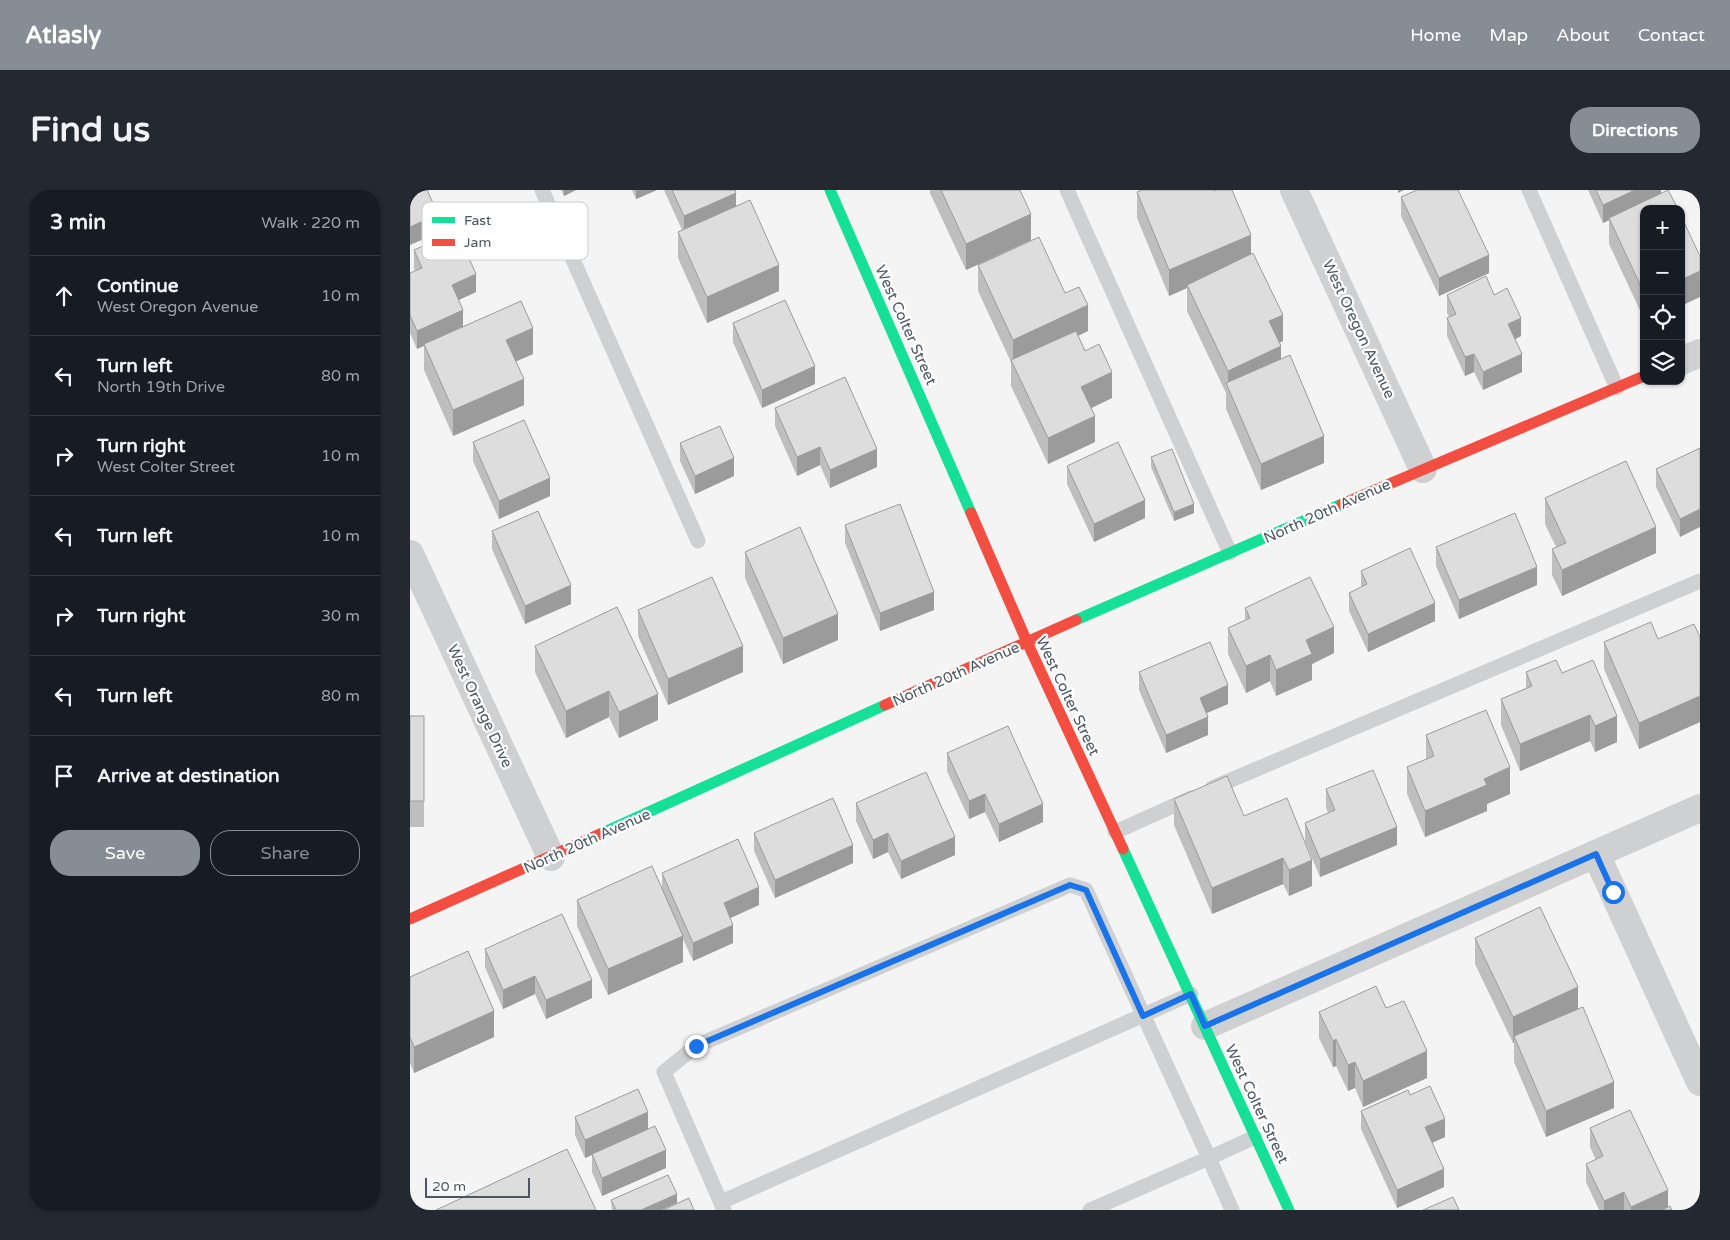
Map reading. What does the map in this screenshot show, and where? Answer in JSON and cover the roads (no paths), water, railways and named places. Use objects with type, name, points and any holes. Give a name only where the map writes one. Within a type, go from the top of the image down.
[{"type":"street","name":"West Colter Street","points":[[830,190],[1027,642],[1289,1210]]},
{"type":"street","name":"West Oregon Avenue","points":[[1294,190],[1423,469]]},
{"type":"street","points":[[1685,359],[1700,353]]},
{"type":"street","name":"North 20th Avenue","points":[[410,919],[1027,642],[1423,469],[1640,378]]},
{"type":"street","name":"West Orange Drive","points":[[410,554],[551,857]]},
{"type":"street","points":[[1205,1026],[1700,808]]},
{"type":"street","points":[[1596,854],[1700,1082]]},
{"type":"lane","points":[[542,190],[547,202]]},
{"type":"lane","points":[[1067,190],[1230,553]]},
{"type":"lane","points":[[1529,190],[1617,388]]},
{"type":"lane","points":[[573,260],[698,541]]},
{"type":"lane","points":[[1115,832],[1222,784],[1700,581]]},
{"type":"lane","points":[[1191,994],[1143,1016],[723,1206],[664,1072],[696,1046],[1070,885],[1086,890],[1143,1016],[1168,1067],[1232,1210]]},
{"type":"lane","points":[[1090,1210],[1255,1137]]}]
